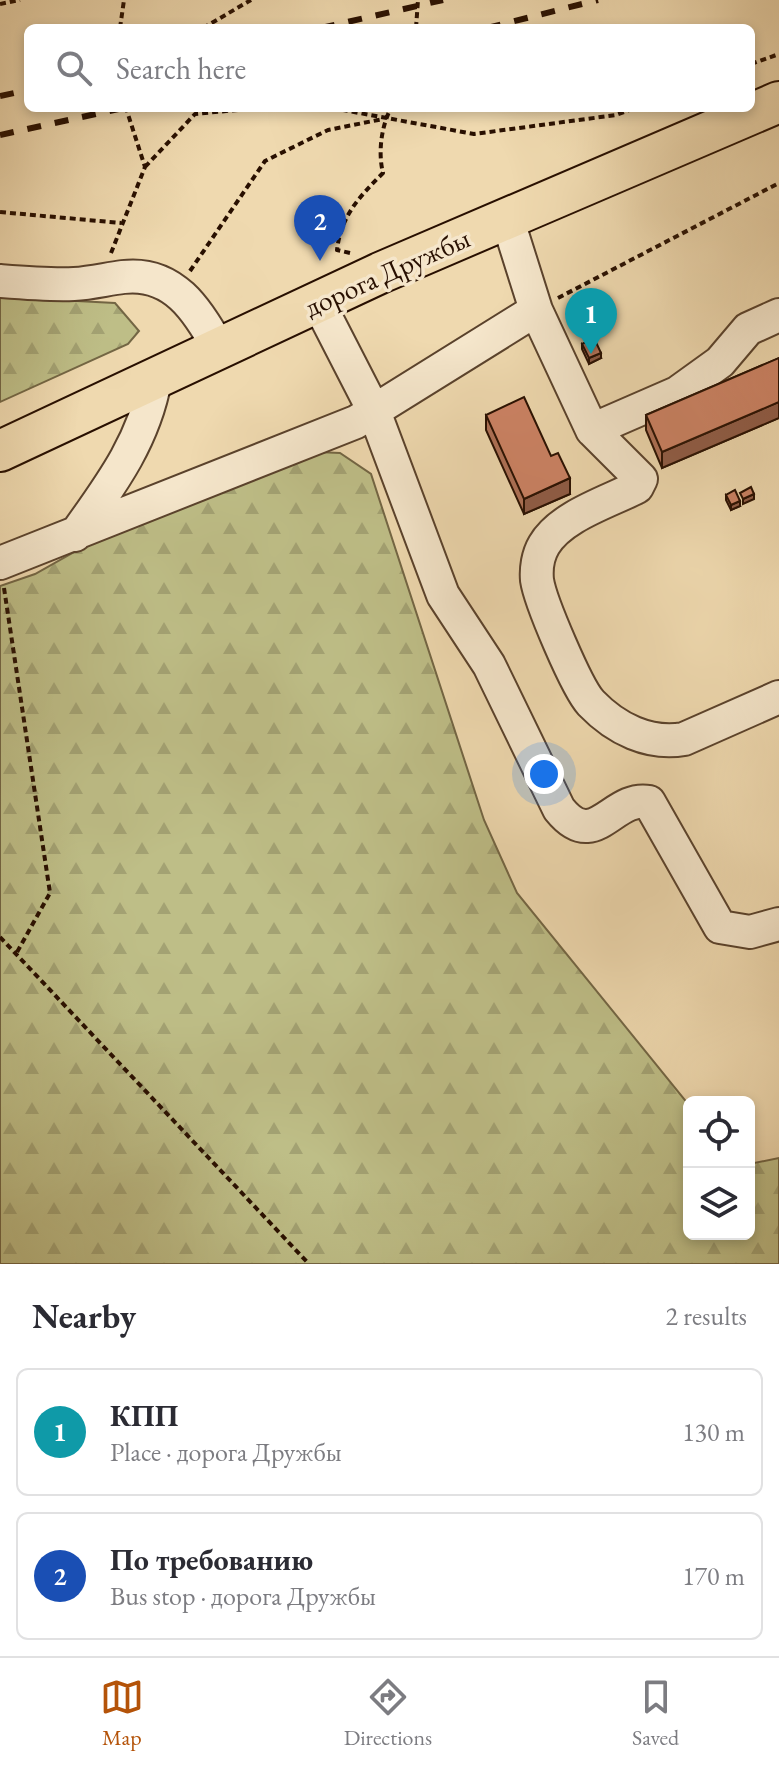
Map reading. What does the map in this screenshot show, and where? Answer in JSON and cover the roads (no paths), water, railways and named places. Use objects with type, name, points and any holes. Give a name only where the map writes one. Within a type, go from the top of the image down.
[{"type":"main road","name":"дорога Дружбы","points":[[0,451],[318,302],[779,102]]},
{"type":"lane","points":[[507,218],[536,310],[592,430],[639,474],[639,484],[557,529],[543,546],[537,567],[540,595],[585,696],[613,722],[654,741],[668,742],[684,739],[779,697]]},
{"type":"lane","points":[[0,281],[100,281],[140,276],[177,289],[206,324],[219,349]]},
{"type":"lane","points":[[318,302],[374,411],[443,595],[489,665],[559,809],[569,822],[578,827],[589,826],[636,802],[649,802],[720,927],[750,932],[779,924]]},
{"type":"lane","points":[[0,563],[327,434],[374,411],[536,310]]},
{"type":"lane","points":[[592,430],[677,393],[720,362],[748,329],[779,315]]},
{"type":"lane","points":[[74,536],[129,455],[149,414],[155,380]]},
{"type":"railway","points":[[338,24],[443,0]]},
{"type":"railway","points":[[503,24],[598,0]]},
{"type":"railway","points":[[0,96],[24,91]]},
{"type":"railway","points":[[0,135],[105,112]]},
{"type":"place","name":"По требованию","points":[[320,261]]},
{"type":"place","name":"КПП","points":[[591,354]]}]
